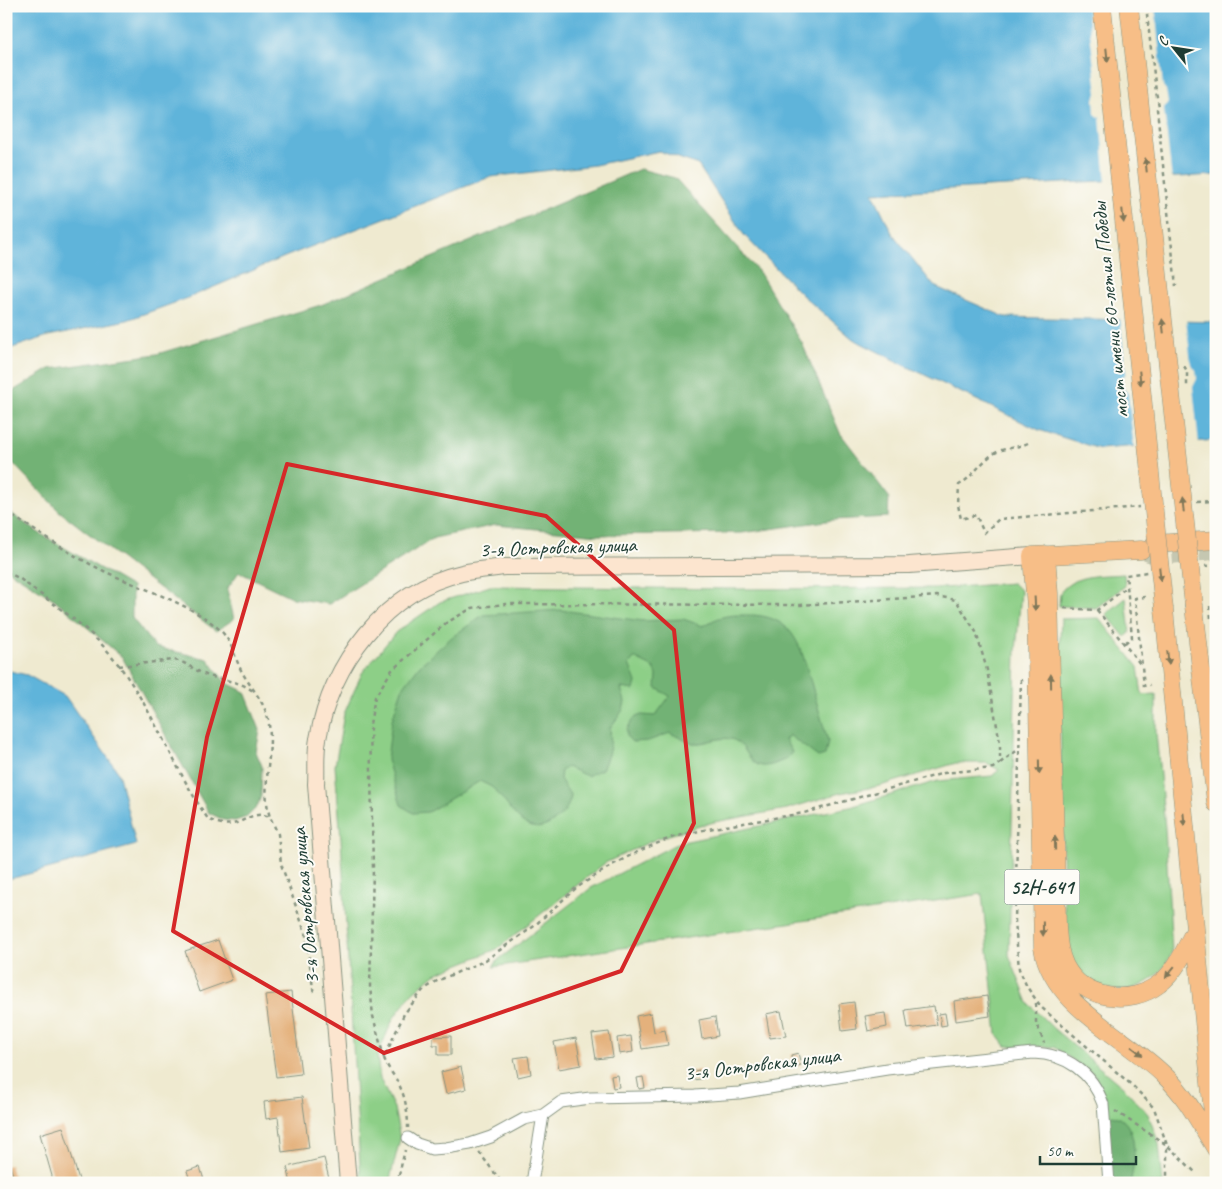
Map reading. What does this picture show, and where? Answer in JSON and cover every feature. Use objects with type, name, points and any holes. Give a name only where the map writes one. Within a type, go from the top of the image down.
[{"type":"main road","name":"мост имени 60-летия Победы","points":[[1102,6],[1164,609],[1216,1147]]},
{"type":"main road","points":[[1129,6],[1201,603],[1216,803]]},
{"type":"main road","points":[[1039,556],[1148,547],[1213,551]]},
{"type":"main road","name":"52Н-641","points":[[1039,556],[1050,594],[1057,928],[1060,953],[1066,967],[1075,980],[1090,990],[1107,997],[1126,998],[1145,993],[1161,984],[1178,962],[1195,930]]},
{"type":"main road","name":"52Н-641","points":[[1039,556],[1036,608],[1045,961],[1050,974],[1071,1000],[1145,1057],[1168,1078],[1216,1147]]},
{"type":"main road","name":"3-я Островская улица","points":[[348,1183],[316,784],[317,740],[326,705],[339,674],[352,651],[378,622],[398,604],[426,586],[461,573],[504,567],[909,565],[1039,556]]},
{"type":"street","name":"3-я Островская улица","points":[[408,1138],[417,1144],[432,1149],[470,1144],[491,1137],[524,1119],[543,1114],[561,1102],[590,1098],[695,1096],[739,1092],[887,1069],[1034,1052],[1050,1053],[1071,1063],[1093,1083],[1103,1104]]},
{"type":"street","points":[[1103,1104],[1109,1183]]},
{"type":"street","points":[[532,1183],[543,1114]]},
{"type":"path","points":[[1146,6],[1158,100],[1157,108],[1176,292]]},
{"type":"path","points":[[1184,359],[1187,371],[1187,394]]},
{"type":"path","points":[[1028,442],[1021,446],[1015,444],[1008,450],[996,452],[983,462],[966,481],[959,485],[958,505],[961,520],[976,515],[984,533],[999,519],[1147,506]]},
{"type":"path","points":[[1198,492],[1197,502],[1216,501]]},
{"type":"path","points":[[6,512],[102,570],[183,606],[222,631],[234,649],[242,671],[257,694],[268,719],[270,734],[266,806],[278,834],[281,864],[306,935],[314,996]]},
{"type":"path","points":[[1206,571],[1213,551]]},
{"type":"path","points":[[6,572],[19,578],[89,632],[119,666],[160,733],[208,819],[230,826],[260,814],[270,817]]},
{"type":"path","points":[[1058,608],[1097,610],[1127,587],[1132,637],[1125,643]]},
{"type":"path","points":[[397,1183],[408,1138],[408,1117],[401,1088],[387,1067],[384,1058],[371,1002],[374,869],[370,724],[375,697],[392,670],[446,623],[472,608],[506,604],[801,605],[937,596],[956,600],[976,632],[987,670],[1000,743],[1000,763]]},
{"type":"path","points":[[1145,597],[1135,598],[1144,686],[1150,685]]},
{"type":"path","points":[[1201,603],[1211,620]]},
{"type":"path","points":[[1097,610],[1142,666]]},
{"type":"path","points":[[119,666],[180,661],[206,675],[247,687],[257,694]]},
{"type":"path","points":[[384,1058],[404,1014],[423,990],[437,980],[484,961],[533,927],[576,888],[614,864],[641,850],[673,837],[708,829],[804,813],[944,773],[993,768],[1020,749]]},
{"type":"path","points":[[1036,1002],[1036,1022],[1050,1053]]},
{"type":"path","points":[[1103,1104],[1167,1145],[1195,1172]]},
{"type":"path","points":[[470,1144],[484,1157],[502,1183]]},
{"type":"path","points":[[1167,1145],[1167,1183]]},
{"type":"highlighted area","points":[[287,464],[546,516],[674,630],[694,823],[621,971],[384,1053],[173,931],[207,737]]},
{"type":"green space","points":[[640,169],[675,178],[759,272],[802,343],[840,433],[889,497],[888,517],[833,520],[742,533],[598,535],[496,525],[434,538],[329,604],[293,598],[239,572],[227,589],[234,619],[216,631],[59,511],[6,456],[6,395],[50,369],[157,354],[321,305]]},
{"type":"green space","points":[[6,510],[39,533],[132,587],[132,618],[155,647],[208,659],[225,682],[245,692],[260,730],[256,752],[262,766],[261,796],[257,807],[247,817],[235,821],[224,820],[209,813],[122,657],[55,600],[6,569]]},
{"type":"green space","points":[[1124,574],[1125,586],[1096,608],[1059,606],[1060,593],[1073,582],[1089,577]]},
{"type":"green space","points":[[1013,583],[1021,591],[1016,651],[1009,955],[1028,1003],[1054,1029],[1125,1089],[1148,1114],[1159,1144],[1163,1183],[1113,1183],[1107,1129],[1095,1075],[1054,1047],[1006,1046],[997,1034],[982,894],[493,967],[498,960],[591,888],[678,843],[850,807],[938,781],[992,776],[999,770],[987,763],[956,763],[880,786],[840,793],[787,809],[714,822],[658,838],[605,863],[497,949],[435,974],[412,993],[393,1019],[377,1056],[380,1079],[394,1108],[400,1139],[389,1183],[361,1183],[335,766],[344,714],[362,673],[396,632],[440,602],[490,586],[731,589],[943,588]]},
{"type":"green space","points":[[1126,598],[1130,633],[1125,637],[1106,614]]},
{"type":"green space","points":[[561,610],[643,621],[683,619],[703,626],[719,618],[733,615],[762,616],[774,620],[792,634],[803,655],[828,741],[825,755],[818,757],[789,735],[785,740],[792,752],[784,760],[767,766],[754,762],[737,742],[726,738],[692,743],[670,733],[648,741],[632,742],[627,737],[627,729],[634,718],[641,715],[655,716],[670,696],[656,688],[657,675],[654,668],[634,658],[629,664],[636,682],[634,690],[621,688],[625,702],[623,710],[610,728],[611,739],[602,769],[587,776],[567,767],[561,771],[560,779],[571,796],[565,810],[554,821],[544,827],[535,828],[527,825],[491,786],[480,781],[428,812],[413,813],[401,805],[387,760],[392,720],[402,689],[419,666],[452,637],[483,615]]},
{"type":"green space","points":[[1099,618],[1138,667],[1142,695],[1156,694],[1156,733],[1165,828],[1172,952],[1159,972],[1150,980],[1140,986],[1117,990],[1105,988],[1080,975],[1065,947],[1059,657],[1061,619]]},
{"type":"green space","points":[[1112,1115],[1121,1118],[1131,1133],[1134,1164],[1130,1183],[1111,1183],[1107,1120]]},
{"type":"water","points":[[6,6],[1216,6],[1216,175],[873,193],[892,233],[934,286],[1005,317],[1216,322],[1216,440],[1100,449],[1039,430],[853,339],[801,294],[744,235],[698,165],[659,151],[595,165],[490,177],[287,256],[188,298],[127,320],[48,336],[6,350]]},
{"type":"water","points":[[6,670],[27,675],[65,696],[118,772],[136,845],[6,880]]},
{"type":"pier","points":[[1087,6],[1155,6],[1163,86],[1166,90],[1168,103],[1164,109],[1172,180],[1106,183],[1100,118],[1095,114],[1094,99],[1097,94]]},
{"type":"pier","points":[[1120,317],[1186,318],[1191,364],[1196,370],[1197,379],[1193,387],[1199,444],[1134,449],[1128,393],[1123,388],[1122,378],[1126,373]]},
{"type":"building","points":[[218,940],[232,980],[199,992],[185,951]]},
{"type":"building","points":[[291,992],[301,1074],[276,1077],[265,995]]},
{"type":"building","points":[[987,996],[990,1016],[956,1021],[954,1001]]},
{"type":"building","points":[[854,1002],[857,1029],[842,1031],[839,1004]]},
{"type":"building","points":[[934,1006],[937,1025],[908,1029],[905,1010]]},
{"type":"building","points":[[781,1011],[786,1036],[770,1038],[766,1014]]},
{"type":"building","points":[[651,1013],[654,1032],[665,1030],[668,1045],[642,1049],[636,1016]]},
{"type":"building","points":[[885,1013],[887,1027],[868,1031],[865,1016]]},
{"type":"building","points":[[945,1013],[947,1025],[941,1026],[939,1014]]},
{"type":"building","points":[[715,1017],[718,1036],[702,1039],[699,1020]]},
{"type":"building","points":[[609,1032],[613,1057],[596,1059],[592,1034]]},
{"type":"building","points":[[451,1036],[451,1055],[438,1055],[438,1045],[433,1045],[433,1037]]},
{"type":"building","points":[[631,1036],[633,1052],[619,1054],[617,1038]]},
{"type":"building","points":[[576,1038],[581,1065],[559,1069],[554,1042]]},
{"type":"building","points":[[798,1053],[801,1065],[793,1067],[791,1055]]},
{"type":"building","points":[[528,1056],[531,1074],[518,1077],[514,1058]]},
{"type":"building","points":[[461,1067],[466,1089],[446,1094],[441,1072]]},
{"type":"building","points":[[699,1070],[701,1079],[692,1080],[690,1072]]},
{"type":"building","points":[[617,1075],[619,1087],[613,1088],[611,1076]]},
{"type":"building","points":[[643,1077],[645,1088],[639,1089],[637,1078]]},
{"type":"building","points":[[302,1097],[309,1148],[282,1152],[278,1117],[266,1119],[264,1102]]},
{"type":"building","points":[[63,1127],[80,1183],[54,1183],[40,1134]]},
{"type":"building","points":[[324,1158],[330,1183],[291,1183],[287,1167]]},
{"type":"building","points":[[10,1165],[15,1183],[6,1183],[6,1166]]},
{"type":"building","points":[[200,1167],[205,1183],[191,1183],[187,1171]]},
{"type":"tunnel","points":[[1146,552],[1158,556],[1214,551]]}]
